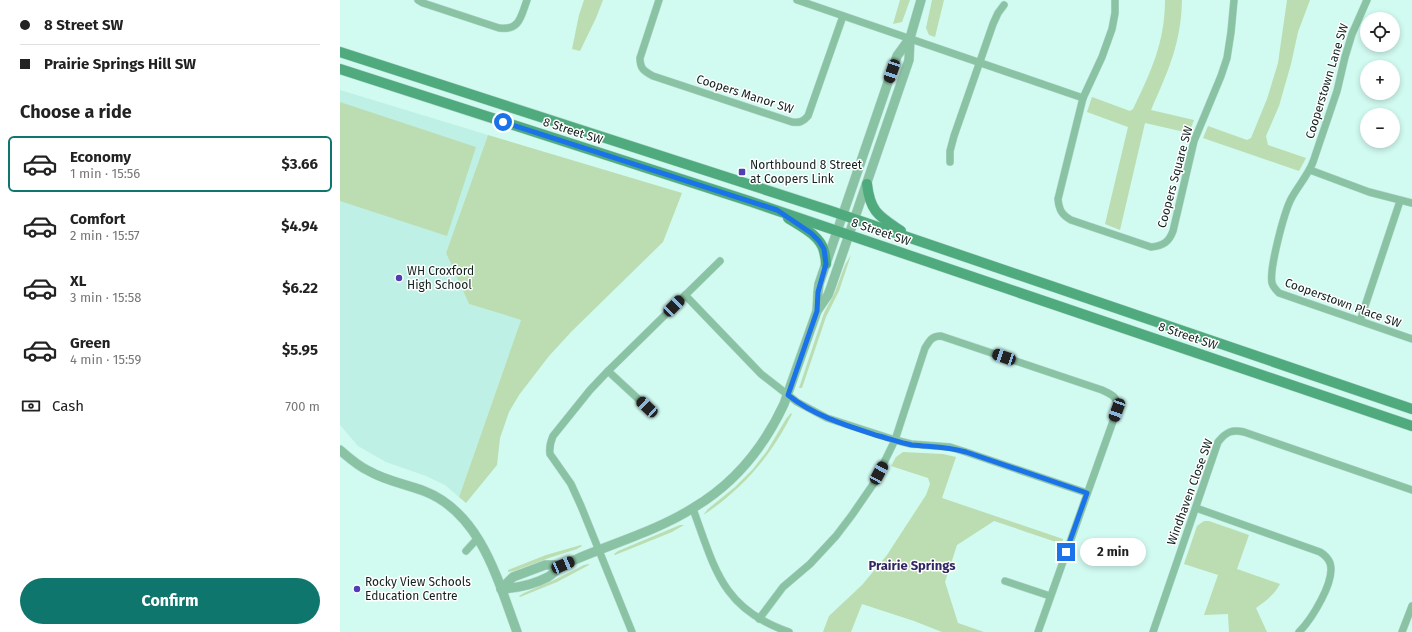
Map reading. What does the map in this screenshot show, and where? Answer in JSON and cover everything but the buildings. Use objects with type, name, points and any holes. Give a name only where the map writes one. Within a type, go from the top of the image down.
[{"type":"main road","name":"8 Street SW","points":[[340,52],[843,215],[1412,409]]},
{"type":"main road","name":"8 Street SW","points":[[340,69],[777,210],[1412,426]]},
{"type":"main road","points":[[867,184],[868,198],[878,215],[913,239]]},
{"type":"main road","points":[[777,210],[811,233],[819,241],[824,249],[826,264]]},
{"type":"street","points":[[418,0],[423,3],[506,29],[513,27],[518,23],[527,0]]},
{"type":"street","name":"Coopers Manor SW","points":[[659,0],[640,58],[640,65],[645,71],[653,76],[799,123],[808,116],[843,16]]},
{"type":"street","points":[[797,0],[1083,98]]},
{"type":"street","points":[[817,311],[828,296],[909,60],[910,38],[921,0]]},
{"type":"street","name":"Coopers Square SW","points":[[1115,0],[1115,13],[1108,42],[1083,98],[1058,199],[1060,212],[1064,217],[1151,248],[1159,247],[1166,243],[1173,230],[1194,141],[1227,58],[1232,32],[1234,0]]},
{"type":"street","name":"Cooperstown Lane SW","points":[[1310,170],[1332,109],[1352,34],[1368,0]]},
{"type":"street","points":[[950,162],[950,151],[954,136],[993,24],[1004,5]]},
{"type":"street","points":[[501,590],[512,577],[545,565],[563,565],[660,525],[693,509],[724,487],[745,466],[767,436],[788,395],[817,311],[818,292],[826,264],[897,56],[910,38]]},
{"type":"street","points":[[1310,170],[1369,192],[1412,203]]},
{"type":"street","name":"Cooperstown Place SW","points":[[1310,170],[1291,198],[1286,212],[1278,241],[1272,274],[1272,283],[1275,289],[1279,293],[1412,339]]},
{"type":"street","points":[[1360,321],[1400,201]]},
{"type":"street","points":[[632,632],[573,490],[550,454],[549,448],[553,436],[590,390],[720,261]]},
{"type":"street","points":[[685,295],[761,374],[797,402],[827,418],[863,431],[911,444],[956,449],[1087,493]]},
{"type":"street","points":[[759,619],[783,587],[823,551],[852,515],[874,482],[895,440],[925,348],[929,341],[935,336],[949,338],[1102,390],[1114,397],[1117,402],[1117,410],[1038,632]]},
{"type":"street","points":[[608,371],[647,407]]},
{"type":"street","name":"Windhaven Close SW","points":[[1153,632],[1218,442],[1225,433],[1237,430],[1412,490]]},
{"type":"street","points":[[340,450],[370,472],[425,492],[446,503],[459,514],[473,531],[486,555],[517,632]]},
{"type":"street","points":[[1196,508],[1320,552],[1328,558],[1331,569],[1328,582],[1315,612],[1305,626],[1298,632]]},
{"type":"street","points":[[693,509],[717,571],[725,587],[739,604],[759,619],[789,632]]},
{"type":"street","points":[[466,551],[477,538]]},
{"type":"street","points":[[1006,581],[1050,596]]},
{"type":"street","points":[[1402,632],[1412,608]]},
{"type":"shaded area","name":"WH Croxford High School","points":[[340,90],[488,135],[446,253],[469,304],[521,320],[459,497],[445,485],[426,476],[386,462],[358,446],[340,425]]},
{"type":"green space","points":[[584,0],[603,0],[580,51],[572,49],[579,15]]},
{"type":"green space","points":[[900,0],[910,0],[902,22],[893,24]]},
{"type":"green space","points":[[932,0],[944,0],[935,37],[929,35],[926,28]]},
{"type":"green space","points":[[1165,0],[1182,0],[1181,16],[1172,57],[1163,83],[1151,110],[1194,120],[1189,133],[1145,123],[1120,230],[1105,224],[1128,127],[1087,112],[1092,97],[1130,111],[1133,109],[1146,82],[1160,43],[1163,30]]},
{"type":"green space","points":[[1287,0],[1310,0],[1298,32],[1279,106],[1266,136],[1268,145],[1306,158],[1299,171],[1203,138],[1208,126],[1247,140],[1251,138],[1267,99],[1278,63]]},
{"type":"green space","points":[[340,102],[476,147],[447,236],[340,201]]},
{"type":"green space","points":[[488,135],[682,193],[663,242],[571,332],[549,356],[519,395],[509,412],[500,438],[497,465],[466,503],[459,497],[521,320],[469,304],[446,253]]},
{"type":"green space","points":[[851,255],[839,291],[826,317],[802,388],[799,388],[824,313],[835,292],[845,265]]},
{"type":"green space","points":[[791,413],[792,414],[775,444],[755,470],[732,493],[704,514],[753,469],[767,451]]},
{"type":"green space","points":[[903,452],[943,454],[956,457],[942,498],[1063,539],[1062,544],[994,521],[957,545],[945,582],[958,623],[984,632],[942,632],[862,604],[851,632],[823,632],[829,616],[862,585],[887,555],[926,495],[930,484],[928,478],[891,466],[896,457]]},
{"type":"green space","points":[[1204,521],[1209,521],[1249,535],[1237,569],[1280,584],[1270,598],[1256,608],[1267,632],[1229,632],[1228,614],[1204,615],[1218,575],[1184,564],[1197,526]]},
{"type":"green space","points":[[680,525],[684,525],[672,532],[615,555],[614,554],[618,551]]},
{"type":"green space","points":[[581,545],[582,546],[577,549],[508,572],[508,570],[546,555]]},
{"type":"green space","points":[[589,564],[557,582],[520,597],[519,596],[584,565]]},
{"type":"place","name":"Northbound 8 Street at Coopers Link","points":[[742,172]]},
{"type":"place","name":"WH Croxford High School","points":[[399,278]]},
{"type":"place","name":"Rocky View Schools Education Centre","points":[[357,589]]},
{"type":"district","name":"Prairie Springs","points":[[912,565]]},
{"type":"route","points":[[503,122],[777,210],[811,233],[824,249],[826,264],[819,284],[817,311],[788,395],[797,402],[827,418],[863,431],[911,444],[937,446],[966,452],[1087,493],[1066,552]]}]
